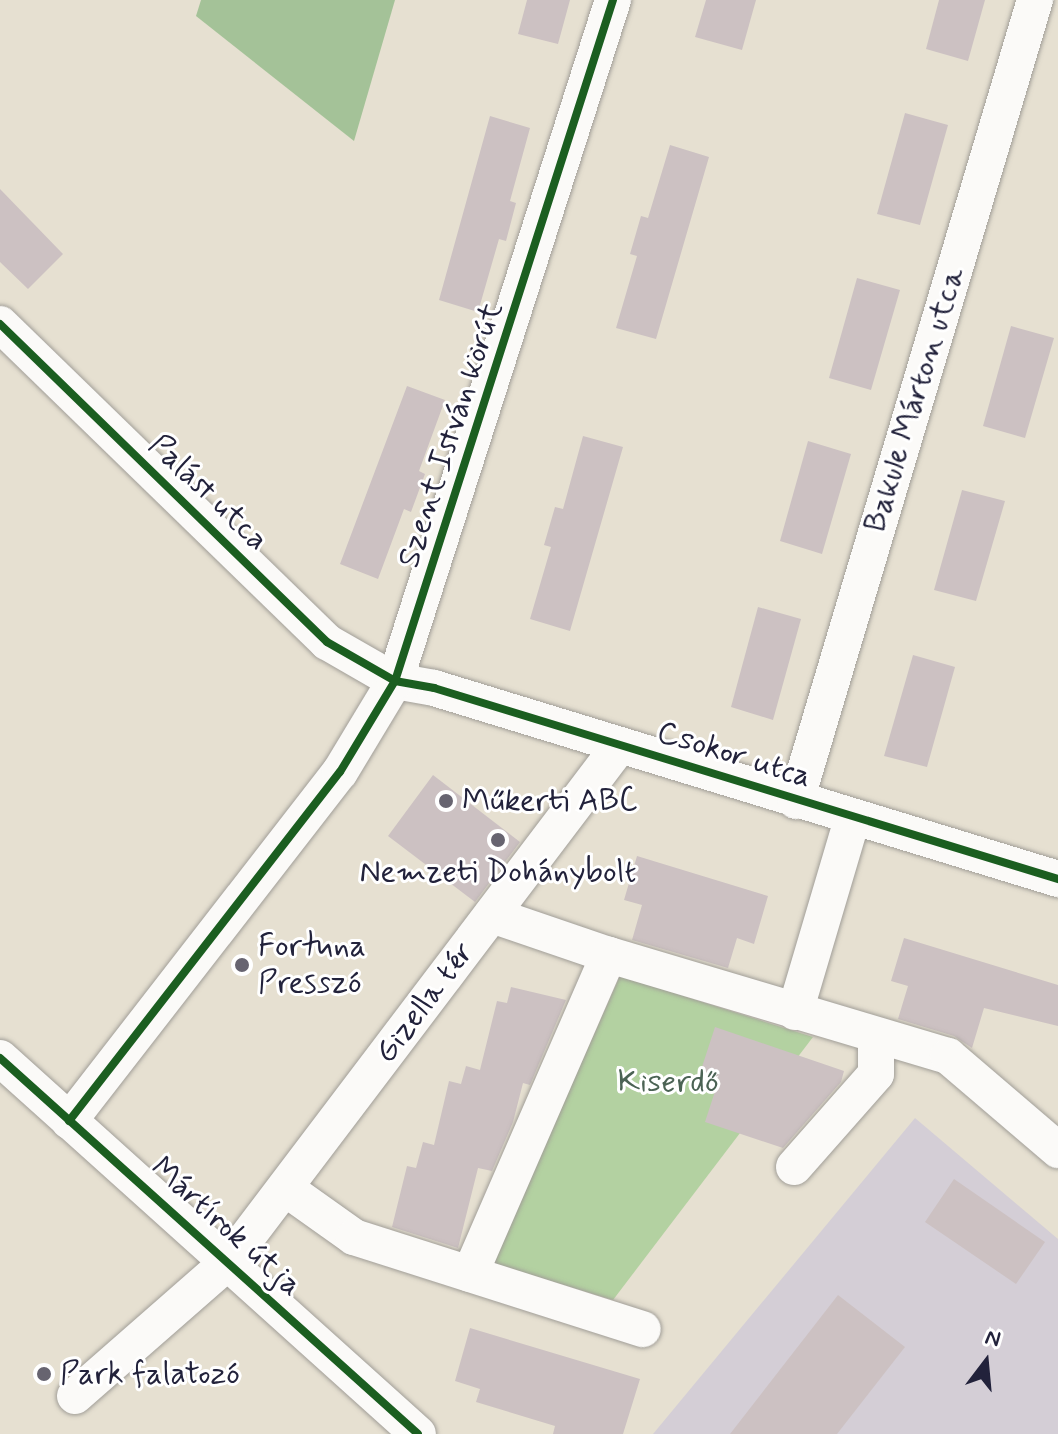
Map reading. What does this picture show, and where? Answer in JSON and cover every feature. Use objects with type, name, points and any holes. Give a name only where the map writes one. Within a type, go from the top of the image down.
[{"type":"street","name":"Szent István körút","points":[[69,1121],[340,772],[395,681],[613,0]]},
{"type":"street","name":"Bakule Márton utca","points":[[796,801],[1035,0]]},
{"type":"street","name":"Palást utca","points":[[0,324],[327,642],[395,681]]},
{"type":"street","name":"Csokor utca","points":[[395,681],[620,745],[1058,879]]},
{"type":"street","name":"Gizella tér","points":[[75,1396],[229,1261],[620,745]]},
{"type":"street","points":[[795,1012],[853,816]]},
{"type":"street","points":[[492,915],[609,955],[948,1056],[1058,1150]]},
{"type":"street","points":[[470,1274],[609,955]]},
{"type":"street","points":[[794,1167],[876,1074],[876,1037]]},
{"type":"street","name":"Mártírok útja","points":[[0,1058],[418,1434]]},
{"type":"street","points":[[285,1188],[354,1237],[643,1329]]},
{"type":"shaded area","points":[[915,1118],[1058,1239],[1058,1434],[653,1434]]},
{"type":"green space","points":[[201,0],[395,0],[354,141],[196,16]]},
{"type":"green space","name":"Kiserdő","points":[[620,976],[813,1037],[613,1300],[492,1263]]},
{"type":"building","points":[[527,0],[570,0],[558,44],[518,34]]},
{"type":"building","points":[[706,0],[756,0],[742,50],[695,37]]},
{"type":"building","points":[[939,0],[985,0],[968,61],[926,49]]},
{"type":"building","points":[[905,113],[948,125],[920,225],[877,214]]},
{"type":"building","points":[[490,116],[530,128],[510,201],[516,203],[506,241],[499,239],[478,312],[439,300]]},
{"type":"building","points":[[670,145],[709,157],[656,339],[616,328],[637,256],[630,254],[641,216],[648,218]]},
{"type":"building","points":[[0,189],[63,254],[28,289],[0,262]]},
{"type":"building","points":[[857,278],[900,290],[871,390],[829,378]]},
{"type":"building","points":[[1011,326],[1054,338],[1025,438],[983,426]]},
{"type":"building","points":[[407,386],[445,400],[419,471],[425,474],[411,512],[404,509],[378,579],[340,564]]},
{"type":"building","points":[[583,436],[623,447],[570,631],[530,619],[551,547],[544,545],[555,507],[563,509]]},
{"type":"building","points":[[808,441],[851,454],[822,554],[780,541]]},
{"type":"building","points":[[962,490],[1005,501],[976,601],[934,590]]},
{"type":"building","points":[[758,607],[801,619],[773,720],[731,707]]},
{"type":"building","points":[[913,655],[955,667],[927,767],[884,756]]},
{"type":"building","points":[[433,775],[520,842],[475,902],[388,836]]},
{"type":"building","points":[[637,856],[768,896],[754,944],[737,938],[728,968],[632,940],[642,905],[624,900]]},
{"type":"building","points":[[904,938],[1058,985],[1058,1026],[984,1008],[972,1048],[954,1036],[898,1019],[908,986],[891,981]]},
{"type":"building","points":[[511,987],[566,1000],[530,1085],[523,1083],[513,1122],[492,1171],[478,1168],[458,1248],[392,1227],[407,1166],[416,1168],[423,1142],[434,1145],[449,1081],[461,1084],[466,1066],[480,1070],[497,1001],[507,1003]]},
{"type":"building","points":[[715,1027],[844,1071],[841,1082],[783,1148],[705,1122],[719,1079],[700,1073]]},
{"type":"building","points":[[954,1179],[1045,1242],[1016,1284],[925,1222]]},
{"type":"building","points":[[838,1295],[905,1347],[837,1434],[730,1434]]},
{"type":"building","points":[[470,1328],[640,1379],[623,1434],[553,1434],[555,1426],[476,1402],[480,1389],[455,1381]]},
{"type":"cycle path","points":[[69,1121],[340,772],[395,681],[613,0]]},
{"type":"cycle path","points":[[0,324],[327,642],[395,681],[434,688],[1058,879]]},
{"type":"cycle path","points":[[0,1058],[418,1434]]},
{"type":"place","name":"Műkerti ABC","points":[[446,801]]},
{"type":"place","name":"Nemzeti Dohánybolt","points":[[498,840]]},
{"type":"place","name":"Fortuna Presszó","points":[[242,965]]},
{"type":"place","name":"Park falatozó","points":[[44,1374]]}]
